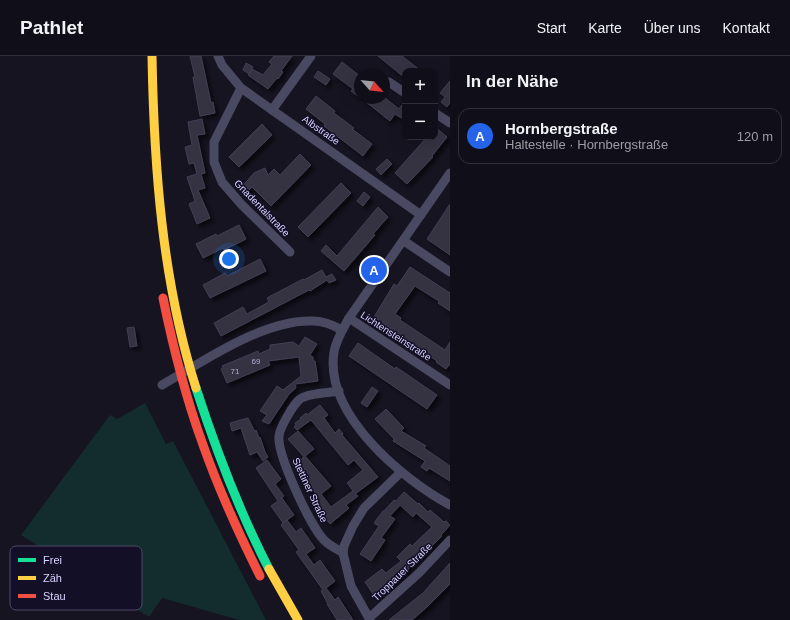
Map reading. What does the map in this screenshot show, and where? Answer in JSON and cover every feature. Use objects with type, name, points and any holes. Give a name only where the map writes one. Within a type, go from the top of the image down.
[{"type":"highway","points":[[152,56],[156,149],[163,228],[171,282],[186,350],[196,388],[227,477],[253,538],[283,596],[298,620]]},
{"type":"highway","points":[[161,290],[175,356],[197,431],[215,480],[242,541],[265,587]]},
{"type":"street","name":"Albstraße","points":[[218,56],[222,65],[241,88],[421,215]]},
{"type":"street","points":[[272,110],[311,56]]},
{"type":"street","points":[[390,83],[402,91]]},
{"type":"street","name":"Gnadentalstraße","points":[[241,88],[214,142],[214,162],[222,182],[290,252]]},
{"type":"street","points":[[438,115],[450,123]]},
{"type":"street","points":[[450,173],[349,318],[342,330],[334,350],[333,359],[339,391],[347,410],[361,430],[386,459],[401,472],[422,488],[450,505]]},
{"type":"street","points":[[404,241],[450,272]]},
{"type":"street","name":"Lichtensteinstraße","points":[[349,318],[450,385]]},
{"type":"street","points":[[162,385],[237,342],[258,333],[298,321],[314,320],[324,322],[342,330]]},
{"type":"street","name":"Stettiner Straße","points":[[339,391],[308,396],[300,399],[282,426],[279,435],[279,443],[288,472],[313,526],[325,541],[343,553]]},
{"type":"street","points":[[369,619],[351,586],[343,553],[344,546],[353,526],[364,508],[401,472]]},
{"type":"street","name":"Troppauer Straße","points":[[369,619],[419,574],[450,540]]},
{"type":"green space","points":[[145,403],[166,444],[173,441],[266,620],[239,620],[162,598],[149,617],[138,610],[142,610],[142,546],[38,546],[21,535],[110,415],[117,419]]},
{"type":"building","points":[[190,56],[201,56],[211,103],[213,102],[215,113],[200,116],[193,77],[195,77]]},
{"type":"building","points":[[274,56],[292,56],[281,71],[283,72],[278,79],[277,78],[268,89],[248,75],[252,69],[263,75],[272,64],[269,62]]},
{"type":"building","points":[[378,56],[402,56],[417,68],[402,68],[402,76]]},
{"type":"building","points":[[342,62],[354,71],[354,93],[351,91],[353,89],[333,74]]},
{"type":"building","points":[[246,63],[253,67],[249,74],[243,70]]},
{"type":"building","points":[[318,71],[330,79],[326,85],[314,77]]},
{"type":"building","points":[[450,81],[450,103],[447,107],[441,102],[445,97],[440,93]]},
{"type":"building","points":[[316,96],[335,111],[334,113],[354,128],[352,129],[372,144],[363,156],[324,126],[325,124],[306,109]]},
{"type":"building","points":[[390,102],[399,109],[402,105],[402,117],[401,118],[395,114],[390,121],[369,104],[390,104]]},
{"type":"building","points":[[202,119],[205,134],[197,135],[205,173],[201,174],[205,188],[198,190],[210,218],[197,224],[189,204],[195,201],[187,177],[197,174],[194,163],[189,164],[185,147],[192,145],[188,122]]},
{"type":"building","points":[[262,124],[272,135],[239,167],[229,157]]},
{"type":"building","points":[[438,130],[447,137],[432,156],[433,157],[407,184],[395,173],[424,140],[438,140]]},
{"type":"building","points":[[300,154],[311,165],[271,206],[252,187],[246,193],[241,188],[254,173],[265,168],[268,175],[274,169],[280,175]]},
{"type":"building","points":[[387,159],[392,164],[381,175],[376,169]]},
{"type":"building","points":[[341,183],[351,193],[308,237],[298,227]]},
{"type":"building","points":[[364,192],[370,197],[363,206],[357,201]]},
{"type":"building","points":[[450,204],[450,255],[427,239]]},
{"type":"building","points":[[378,207],[388,217],[373,234],[375,235],[344,271],[321,251],[326,245],[337,256]]},
{"type":"building","points":[[239,225],[246,239],[203,258],[196,244]]},
{"type":"building","points":[[260,259],[266,271],[210,298],[203,285],[225,273],[227,276]]},
{"type":"building","points":[[410,267],[450,293],[450,311],[438,303],[439,301],[415,286],[395,314],[401,318],[400,320],[445,350],[450,342],[450,364],[446,369],[436,362],[437,361],[374,317],[394,284],[397,286]]},
{"type":"building","points":[[322,270],[326,277],[332,274],[336,280],[329,283],[327,280],[310,291],[309,290],[221,336],[214,323],[243,307],[247,314],[269,302],[267,298]]},
{"type":"building","points":[[134,327],[137,346],[130,347],[127,328]]},
{"type":"building","points":[[305,337],[317,344],[310,355],[313,357],[313,361],[315,361],[318,381],[295,384],[296,388],[289,394],[269,424],[262,421],[267,415],[260,411],[277,386],[283,390],[301,376],[299,357],[268,361],[270,365],[227,383],[221,369],[223,368],[222,366],[258,351],[259,354],[270,349],[270,345],[293,342],[299,346]]},
{"type":"building","points":[[358,343],[395,369],[396,367],[437,395],[427,409],[349,356]]},
{"type":"building","points":[[372,387],[378,391],[367,407],[361,403]]},
{"type":"building","points":[[320,405],[328,415],[324,418],[335,433],[339,429],[343,434],[342,435],[378,477],[355,494],[358,496],[346,505],[349,508],[330,524],[322,514],[325,512],[314,499],[318,496],[303,477],[307,473],[299,461],[304,457],[288,439],[298,431],[314,449],[305,456],[331,486],[321,494],[331,507],[353,491],[354,492],[347,483],[363,470],[354,460],[348,465],[311,420],[297,430],[294,427],[296,425],[295,423],[301,419],[300,418],[306,413],[307,415]]},
{"type":"building","points":[[386,409],[404,428],[401,431],[426,446],[424,448],[450,466],[450,481],[429,468],[427,471],[421,467],[425,461],[393,441],[394,439],[375,419]]},
{"type":"building","points":[[248,418],[255,432],[256,430],[259,438],[260,437],[268,457],[263,461],[257,452],[250,455],[241,428],[232,431],[230,423]]},
{"type":"building","points":[[267,460],[281,479],[275,484],[284,496],[280,499],[282,498],[294,515],[283,523],[271,506],[278,501],[256,468]]},
{"type":"building","points":[[404,492],[428,512],[430,510],[450,525],[441,535],[442,536],[422,556],[419,558],[418,557],[408,567],[409,569],[386,587],[384,585],[373,594],[365,582],[382,569],[386,573],[401,561],[397,557],[410,544],[412,546],[432,527],[416,513],[413,517],[400,505],[390,516],[395,519],[381,538],[385,540],[371,561],[360,554],[379,526],[374,523],[383,511],[394,500],[396,501]]},
{"type":"building","points":[[287,520],[296,532],[301,528],[315,548],[306,554],[314,565],[320,560],[335,581],[326,588],[335,600],[338,597],[353,620],[337,620],[327,604],[321,591],[323,590],[296,552],[299,550],[281,525]]},
{"type":"building","points":[[450,563],[450,584],[426,608],[412,620],[389,620],[423,593]]},
{"type":"traffic: fast","points":[[196,388],[229,480],[269,569]]},
{"type":"traffic: slow","points":[[152,56],[155,140],[162,224],[175,307],[184,348],[196,388]]},
{"type":"traffic: slow","points":[[269,569],[298,620]]},
{"type":"traffic: jam","points":[[163,298],[180,371],[202,442],[229,510],[260,576]]},
{"type":"place","name":"Hornbergstraße","points":[[374,270]]}]
